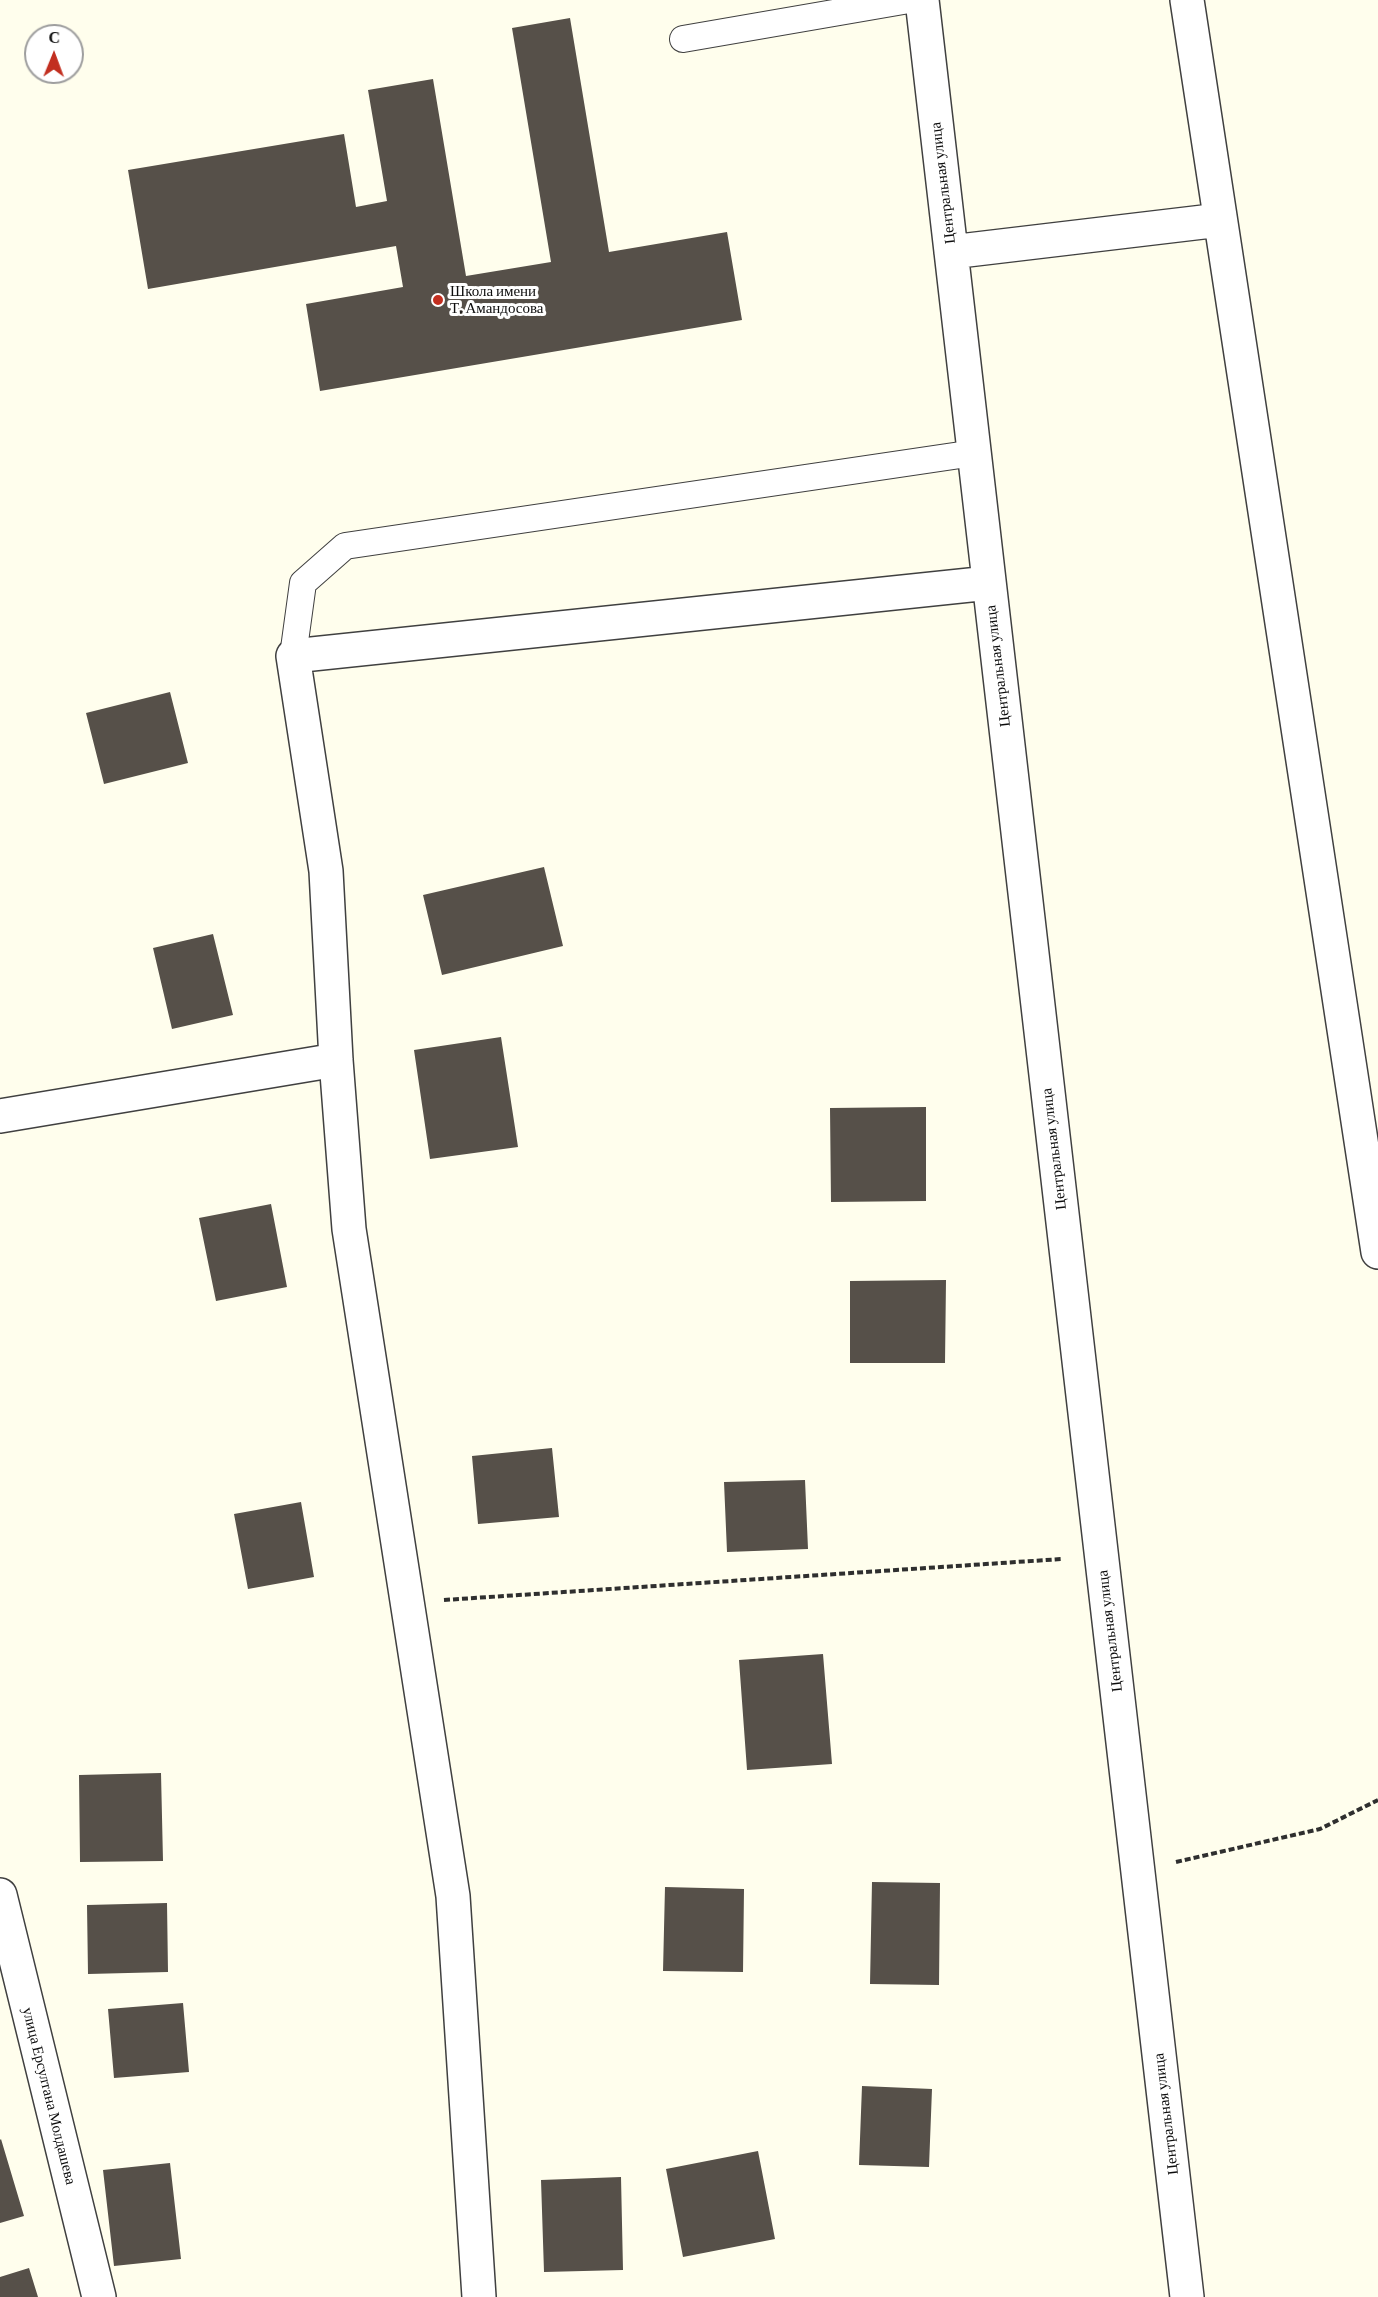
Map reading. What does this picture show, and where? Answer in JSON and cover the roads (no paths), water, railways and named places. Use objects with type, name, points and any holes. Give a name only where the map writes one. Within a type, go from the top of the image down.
[{"type":"street","name":"Центральная улица","points":[[922,0],[1187,2297]]},
{"type":"street","points":[[1187,0],[1378,1252]]},
{"type":"street","points":[[951,252],[1220,219]]},
{"type":"street","points":[[479,2297],[453,1896],[349,1228],[336,1060],[326,871],[293,656],[989,583]]},
{"type":"street","points":[[0,1116],[336,1060]]},
{"type":"street","name":"улица Ерсултана Молдашева","points":[[0,1895],[99,2297]]},
{"type":"lane","points":[[683,39],[909,0]]},
{"type":"lane","points":[[293,656],[303,583],[345,546],[974,453]]},
{"type":"place","name":"Школа имени Т. Амандосова","points":[[438,300]]}]
